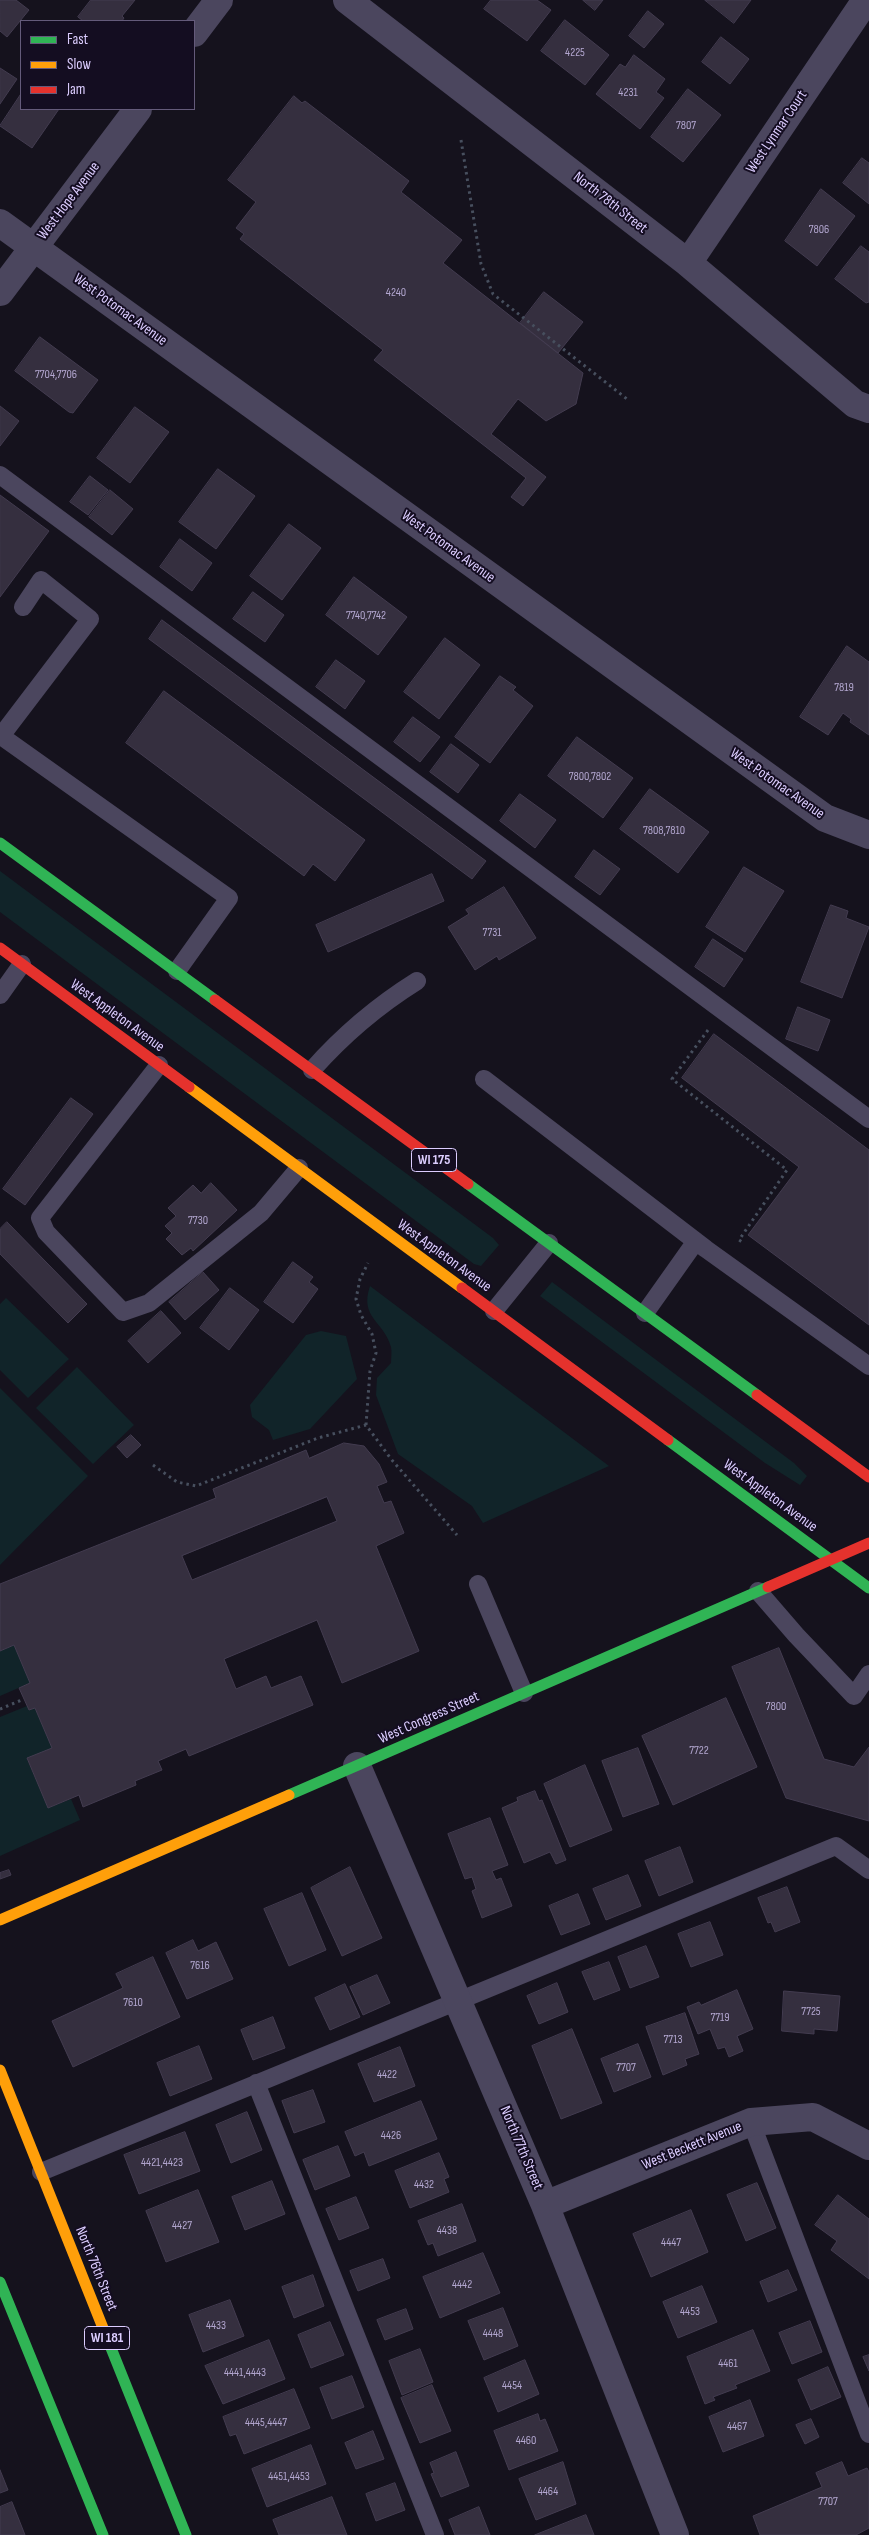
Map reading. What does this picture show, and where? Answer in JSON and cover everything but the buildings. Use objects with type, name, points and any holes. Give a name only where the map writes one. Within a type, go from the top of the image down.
[{"type":"main road","name":"WI 175","points":[[0,842],[869,1477]]},
{"type":"main road","name":"West Appleton Avenue","points":[[0,948],[869,1588]]},
{"type":"main road","name":"West Congress Street","points":[[0,1920],[869,1543]]},
{"type":"main road","name":"North 76th Street","points":[[0,2070],[186,2535]]},
{"type":"main road","points":[[0,2282],[103,2535]]},
{"type":"street","points":[[195,32],[219,0]]},
{"type":"street","name":"North 78th Street","points":[[347,0],[688,263],[855,404],[869,409]]},
{"type":"street","name":"West Lynmar Court","points":[[688,263],[866,0]]},
{"type":"street","name":"West Hope Avenue","points":[[0,292],[137,110]]},
{"type":"street","points":[[0,223],[34,249]]},
{"type":"street","name":"West Potomac Avenue","points":[[34,249],[825,818],[869,835]]},
{"type":"street","name":"North 77th Street","points":[[357,1766],[545,2205],[675,2535]]},
{"type":"street","name":"West Beckett Avenue","points":[[545,2205],[750,2122],[813,2117],[869,2146]]},
{"type":"lane","points":[[0,475],[869,1119]]},
{"type":"lane","points":[[22,606],[41,580],[90,618],[1,736],[229,898],[177,971]]},
{"type":"lane","points":[[0,995],[22,964]]},
{"type":"lane","points":[[312,1070],[341,1038],[378,1007],[417,981]]},
{"type":"lane","points":[[159,1065],[40,1218],[46,1232],[123,1312],[149,1303],[261,1213],[299,1168]]},
{"type":"lane","points":[[484,1078],[696,1241],[869,1366]]},
{"type":"lane","points":[[645,1313],[696,1241]]},
{"type":"lane","points":[[494,1311],[549,1244]]},
{"type":"lane","points":[[478,1584],[524,1693]]},
{"type":"lane","points":[[758,1590],[796,1635],[854,1696],[869,1674]]},
{"type":"lane","points":[[41,2172],[836,1846],[869,1870]]},
{"type":"lane","points":[[256,2083],[435,2535]]},
{"type":"lane","points":[[750,2122],[869,2434]]},
{"type":"path","points":[[461,140],[481,264],[493,294],[627,399]]},
{"type":"path","points":[[722,1010],[672,1079],[787,1170],[739,1240],[747,1246]]},
{"type":"path","points":[[368,1263],[356,1299],[361,1315],[372,1334],[376,1353],[370,1371],[366,1425],[391,1459],[457,1535]]},
{"type":"path","points":[[153,1465],[178,1482],[196,1486],[318,1438],[366,1425]]},
{"type":"path","points":[[0,1709],[24,1699]]},
{"type":"green space","points":[[0,871],[493,1238],[499,1245],[481,1266],[474,1264],[0,912]]},
{"type":"green space","points":[[552,1282],[794,1463],[807,1476],[800,1485],[765,1463],[540,1296]]},
{"type":"green space","points":[[370,1286],[609,1466],[483,1523],[472,1506],[398,1454],[376,1395],[377,1378],[391,1363],[391,1347],[388,1338],[370,1313],[367,1297]]},
{"type":"green space","points":[[6,1298],[69,1359],[28,1398],[0,1370],[0,1304]]},
{"type":"green space","points":[[321,1331],[346,1336],[357,1379],[310,1429],[273,1440],[269,1430],[252,1417],[250,1405],[306,1335]]},
{"type":"green space","points":[[77,1367],[134,1425],[93,1464],[36,1408]]},
{"type":"green space","points":[[0,1388],[88,1476],[0,1565]]},
{"type":"green space","points":[[14,1645],[30,1683],[0,1696],[0,1651]]},
{"type":"green space","points":[[27,1706],[29,1710],[35,1708],[52,1748],[27,1759],[48,1808],[71,1799],[80,1820],[0,1856],[0,1717]]},
{"type":"traffic: fast","points":[[0,843],[215,1000]]},
{"type":"traffic: fast","points":[[468,1184],[757,1395]]},
{"type":"traffic: fast","points":[[668,1440],[869,1588]]},
{"type":"traffic: fast","points":[[289,1795],[768,1587]]},
{"type":"traffic: fast","points":[[0,2282],[103,2535]]},
{"type":"traffic: fast","points":[[109,2343],[186,2535]]},
{"type":"traffic: slow","points":[[189,1087],[462,1288]]},
{"type":"traffic: slow","points":[[0,1920],[289,1795]]},
{"type":"traffic: slow","points":[[0,2070],[109,2343]]},
{"type":"traffic: jam","points":[[0,948],[189,1087]]},
{"type":"traffic: jam","points":[[215,1000],[468,1184]]},
{"type":"traffic: jam","points":[[462,1288],[668,1440]]},
{"type":"traffic: jam","points":[[757,1395],[869,1477]]},
{"type":"traffic: jam","points":[[768,1587],[869,1543]]}]
